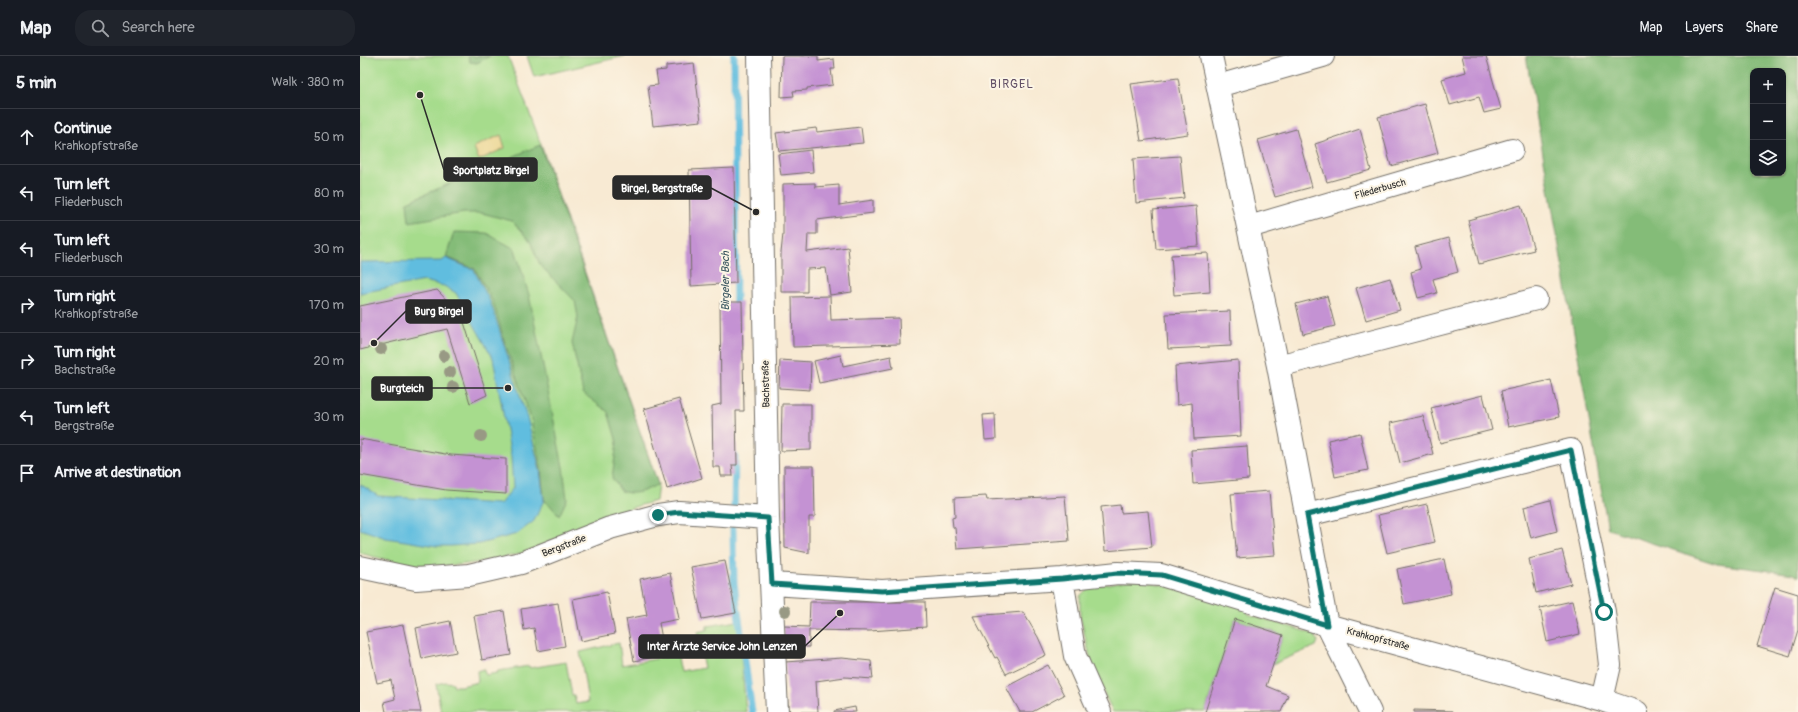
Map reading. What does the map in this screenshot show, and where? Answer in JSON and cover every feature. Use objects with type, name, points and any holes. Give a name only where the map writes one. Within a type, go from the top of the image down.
[{"type":"street","name":"Bachstraße","points":[[759,56],[751,517],[772,584],[777,712]]},
{"type":"street","points":[[1211,56],[1278,366],[1327,625],[1370,712]]},
{"type":"street","points":[[1218,86],[1323,56]]},
{"type":"street","name":"Fliederbusch","points":[[1249,227],[1512,150]]},
{"type":"street","points":[[1278,366],[1536,300]]},
{"type":"street","points":[[1307,515],[1571,450],[1604,612],[1610,665],[1602,700]]},
{"type":"street","name":"Bergstraße","points":[[360,567],[416,580],[469,575],[521,563],[610,528],[658,515],[679,512],[751,517]]},
{"type":"street","name":"Krahkopfstraße","points":[[772,584],[882,591],[1062,579],[1118,573],[1162,575],[1327,625],[1602,700],[1637,712]]},
{"type":"street","points":[[1062,579],[1076,656],[1100,712]]},
{"type":"green space","points":[[360,56],[508,56],[537,133],[658,484],[656,501],[622,511],[512,556],[460,565],[443,566],[411,564],[360,553]]},
{"type":"green space","points":[[468,56],[490,56],[477,63],[470,62]]},
{"type":"green space","points":[[527,56],[625,56],[534,77]]},
{"type":"green space","points":[[1526,56],[1798,56],[1798,577],[1794,574],[1717,564],[1608,529]]},
{"type":"green space","points":[[540,145],[658,484],[640,492],[631,493],[621,491],[612,478],[617,442],[608,412],[583,393],[572,343],[578,317],[575,301],[540,265],[530,241],[512,221],[482,213],[464,213],[409,222],[407,202]]},
{"type":"green space","points":[[454,232],[486,233],[515,249],[529,295],[563,467],[567,499],[559,516],[544,500],[541,469],[531,419],[505,343],[493,302],[475,269],[446,257]]},
{"type":"green space","points":[[1136,579],[1250,604],[1248,614],[1314,634],[1318,641],[1316,646],[1273,664],[1283,635],[1235,619],[1205,712],[1113,712],[1094,673],[1080,616],[1080,596],[1089,587]]},
{"type":"green space","points":[[738,621],[746,712],[441,712],[436,684],[446,682],[453,683],[454,686],[461,686],[478,682],[477,671],[483,669],[486,675],[497,673],[498,671],[529,666],[530,668],[566,662],[572,695],[574,695],[576,704],[588,702],[580,652],[619,643],[622,665],[666,657],[666,652],[676,649],[681,672],[704,668],[697,632],[707,630],[707,626]]},
{"type":"sand","points":[[501,135],[505,148],[479,160],[474,147]]},
{"type":"water","points":[[446,258],[474,270],[491,303],[528,421],[540,470],[544,500],[534,521],[517,534],[479,544],[437,546],[386,538],[360,529],[360,484],[378,496],[500,504],[513,488],[511,457],[493,358],[456,293],[444,286],[424,281],[360,293],[360,262],[442,261]]},
{"type":"building","points":[[782,56],[818,56],[818,61],[834,59],[835,69],[831,69],[833,85],[793,91],[794,96],[781,97]]},
{"type":"building","points":[[1462,56],[1486,56],[1501,109],[1484,113],[1479,97],[1450,105],[1442,79],[1466,72]]},
{"type":"building","points":[[694,63],[701,121],[653,126],[648,86],[658,85],[656,71],[666,70],[666,66]]},
{"type":"building","points":[[1178,78],[1188,134],[1141,141],[1131,84]]},
{"type":"building","points":[[1425,104],[1438,153],[1391,166],[1378,117]]},
{"type":"building","points":[[861,127],[863,143],[779,151],[776,133],[816,128],[817,132]]},
{"type":"building","points":[[1296,129],[1312,187],[1275,197],[1258,140]]},
{"type":"building","points":[[1360,129],[1371,170],[1327,182],[1315,144]]},
{"type":"building","points":[[811,150],[813,172],[781,175],[778,154]]},
{"type":"building","points":[[1180,156],[1184,198],[1136,203],[1133,159]]},
{"type":"building","points":[[734,168],[736,283],[691,286],[689,170]]},
{"type":"building","points":[[815,183],[815,187],[839,185],[839,205],[873,200],[873,213],[817,220],[817,234],[808,234],[807,252],[848,247],[852,292],[830,295],[826,268],[807,269],[807,292],[781,292],[783,184]]},
{"type":"building","points":[[1521,205],[1534,250],[1479,264],[1468,220]]},
{"type":"building","points":[[1196,206],[1199,246],[1156,249],[1153,210]]},
{"type":"building","points":[[1449,238],[1458,272],[1433,279],[1437,293],[1418,298],[1411,272],[1421,269],[1415,247]]},
{"type":"building","points":[[1208,253],[1210,292],[1174,295],[1171,255]]},
{"type":"building","points":[[1390,278],[1400,310],[1366,320],[1356,288]]},
{"type":"building","points":[[437,290],[462,316],[487,395],[470,403],[447,329],[360,350],[360,306]]},
{"type":"building","points":[[830,296],[831,320],[899,318],[900,344],[793,347],[792,297]]},
{"type":"building","points":[[1327,296],[1335,326],[1303,334],[1296,304]]},
{"type":"building","points":[[720,302],[742,302],[744,411],[736,411],[737,465],[732,465],[733,476],[721,476],[720,467],[713,467],[712,406],[721,404]]},
{"type":"building","points":[[1230,311],[1231,346],[1168,349],[1166,314]]},
{"type":"building","points":[[841,355],[843,366],[891,356],[893,368],[819,383],[814,361]]},
{"type":"building","points":[[780,360],[811,362],[810,390],[779,388]]},
{"type":"building","points":[[1238,360],[1241,436],[1194,439],[1192,403],[1177,405],[1175,366]]},
{"type":"building","points":[[1551,380],[1559,417],[1508,427],[1501,391]]},
{"type":"building","points":[[1483,395],[1492,430],[1440,443],[1431,408]]},
{"type":"building","points":[[679,399],[702,478],[667,489],[644,409]]},
{"type":"building","points":[[782,404],[811,404],[811,450],[781,451]]},
{"type":"building","points":[[995,414],[996,439],[985,440],[983,415]]},
{"type":"building","points":[[1423,416],[1433,454],[1400,463],[1390,423]]},
{"type":"building","points":[[1360,433],[1368,470],[1335,477],[1328,440]]},
{"type":"building","points":[[360,439],[451,455],[506,459],[506,494],[446,490],[360,475]]},
{"type":"building","points":[[1247,446],[1249,479],[1193,484],[1191,450]]},
{"type":"building","points":[[784,466],[814,466],[815,517],[809,517],[809,553],[785,548]]},
{"type":"building","points":[[1269,491],[1275,555],[1237,558],[1231,494]]},
{"type":"building","points":[[986,496],[987,500],[1065,496],[1069,541],[957,549],[955,528],[953,527],[952,518],[955,517],[954,498]]},
{"type":"building","points":[[1550,500],[1557,531],[1531,538],[1524,507]]},
{"type":"building","points":[[1427,504],[1435,542],[1387,553],[1378,515]]},
{"type":"building","points":[[1120,505],[1121,513],[1148,511],[1152,547],[1105,551],[1101,507]]},
{"type":"building","points":[[1562,550],[1571,584],[1536,593],[1529,559]]},
{"type":"building","points":[[1444,559],[1451,594],[1404,604],[1397,569]]},
{"type":"building","points":[[725,561],[736,613],[702,619],[691,567]]},
{"type":"building","points":[[670,573],[679,619],[659,623],[665,655],[634,661],[626,619],[647,615],[640,579]]},
{"type":"building","points":[[1775,587],[1798,594],[1798,630],[1790,656],[1757,646]]},
{"type":"building","points":[[607,592],[615,634],[581,641],[573,599]]},
{"type":"building","points":[[1572,601],[1580,634],[1547,642],[1540,608]]},
{"type":"building","points":[[810,602],[925,602],[926,627],[870,631],[809,630],[809,647],[783,646],[784,626],[809,627]]},
{"type":"building","points":[[558,603],[565,646],[538,651],[534,628],[524,630],[521,609]]},
{"type":"building","points":[[504,611],[511,655],[482,660],[474,616]]},
{"type":"building","points":[[1023,612],[1038,637],[1046,655],[1006,674],[997,657],[995,658],[973,616]]},
{"type":"building","points":[[1235,619],[1283,635],[1266,686],[1288,695],[1281,712],[1205,712]]},
{"type":"building","points":[[450,621],[456,652],[422,659],[416,628]]},
{"type":"building","points":[[403,625],[421,712],[386,712],[384,702],[395,699],[391,680],[377,683],[366,632]]},
{"type":"building","points":[[842,658],[871,661],[873,679],[845,677],[816,681],[818,712],[790,712],[788,705],[785,662]]},
{"type":"building","points":[[1048,665],[1064,695],[1032,712],[1020,712],[1006,687]]},
{"type":"building","points":[[855,707],[856,712],[834,712],[834,711]]},
{"type":"building","points":[[1414,710],[1452,711],[1452,712],[1414,712]]},
{"type":"waterway","name":"Birgeler Bach","points":[[734,56],[736,312]]},
{"type":"waterway","name":"Birgeler Bach","points":[[734,507],[735,456]]},
{"type":"waterway","name":"Birgeler Bach","points":[[733,529],[734,583],[752,712]]},
{"type":"place","name":"Sportplatz Birgel","points":[[420,95]]},
{"type":"place","name":"Birgel, Bergstraße","points":[[756,212]]},
{"type":"place","name":"Burg Birgel","points":[[374,343]]},
{"type":"place","name":"Burgteich","points":[[508,388]]},
{"type":"place","name":"Inter Ärzte Service John Lenzen","points":[[840,613]]},
{"type":"district","name":"BIRGEL","points":[[1012,84]]},
{"type":"route","points":[[658,515],[679,512],[768,518],[772,584],[882,591],[1062,579],[1118,573],[1162,575],[1327,625],[1307,515],[1571,450],[1604,612]]}]
